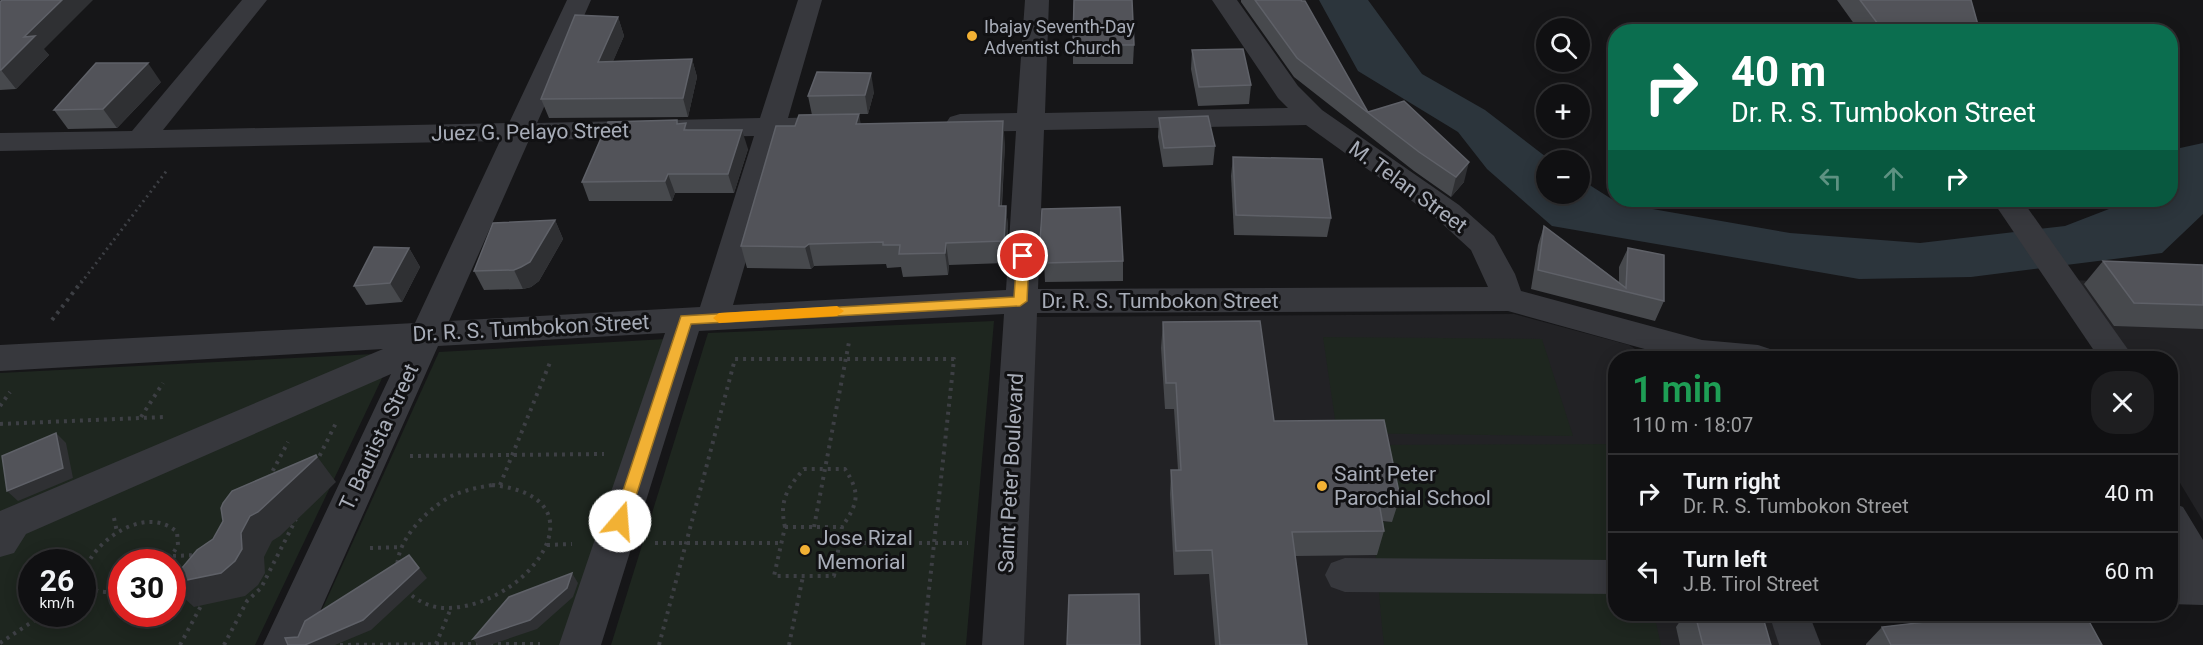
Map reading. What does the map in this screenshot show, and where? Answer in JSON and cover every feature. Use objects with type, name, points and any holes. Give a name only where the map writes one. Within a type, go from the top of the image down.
[{"type":"street","points":[[140,139],[255,0]]},
{"type":"street","name":"T. Bautista Street","points":[[284,645],[579,0]]},
{"type":"street","points":[[566,644],[613,543],[699,319],[771,127],[810,0]]},
{"type":"street","name":"Saint Peter Boulevard","points":[[1003,645],[1037,0]]},
{"type":"street","name":"M. Telan Street","points":[[1224,0],[1288,92],[1312,116],[1448,212],[1483,244],[1499,274],[1508,299]]},
{"type":"street","points":[[936,124],[1312,116]]},
{"type":"street","name":"Juez G. Pelayo Street","points":[[0,142],[842,126]]},
{"type":"street","points":[[2013,207],[2112,351]]},
{"type":"street","name":"Dr. R. S. Tumbokon Street","points":[[12,357],[423,341],[564,326],[1020,301],[1508,299],[1685,351]]},
{"type":"street","points":[[0,541],[13,523],[362,372],[423,341]]},
{"type":"street","points":[[2178,532],[2203,575]]},
{"type":"street","points":[[1345,575],[1608,577]]},
{"type":"street","points":[[2178,587],[2203,588]]},
{"type":"street","points":[[1792,621],[1800,645]]},
{"type":"path","points":[[12,357],[192,138]]},
{"type":"path","points":[[814,527],[856,310]]},
{"type":"path","points":[[500,485],[564,326]]},
{"type":"path","points":[[659,645],[735,359],[954,359],[923,645]]},
{"type":"path","points":[[315,464],[362,372]]},
{"type":"path","points":[[0,424],[176,416]]},
{"type":"path","points":[[264,487],[290,439]]},
{"type":"path","points":[[405,456],[615,454]]},
{"type":"path","points":[[804,469],[825,469],[845,469],[855,484],[858,494],[856,505],[842,526],[834,576],[774,576],[784,527],[780,509],[785,490],[804,469]]},
{"type":"path","points":[[500,485],[514,486],[532,493],[545,505],[550,522],[548,542],[537,563],[518,583],[495,597],[468,607],[442,609],[420,603],[405,591],[397,573],[399,553],[409,534],[424,515],[445,500],[468,489],[500,485]]},
{"type":"path","points":[[224,645],[247,600],[261,588],[297,518],[296,511]]},
{"type":"path","points":[[96,550],[117,532],[133,525],[155,522],[171,526],[177,534],[176,549]]},
{"type":"path","points":[[784,527],[842,526]]},
{"type":"path","points":[[613,543],[781,543]]},
{"type":"path","points":[[839,543],[1008,543]]},
{"type":"path","points":[[186,556],[205,555]]},
{"type":"path","points":[[789,645],[803,576]]},
{"type":"path","points":[[180,645],[205,598]]},
{"type":"path","points":[[196,602],[201,607]]},
{"type":"path","points":[[436,644],[451,608]]},
{"type":"path","points":[[0,643],[24,627]]},
{"type":"path","points":[[332,645],[566,644]]},
{"type":"shaded area","points":[[1319,0],[1368,0],[1422,74],[1485,110],[1537,150],[1536,204],[1590,204],[1590,185],[1608,197],[1608,207],[1641,207],[1790,233],[1920,243],[2065,226],[2111,207],[2178,207],[2178,148],[2203,143],[2203,214],[2162,253],[1971,277],[1859,279],[1552,226],[1487,169],[1458,132],[1358,71]]},
{"type":"shaded area","points":[[2070,280],[2203,285],[2203,521],[2178,480],[2178,351],[2119,351]]},
{"type":"shaded area","name":"Saint Peter Parochial School","points":[[1514,314],[1629,345],[1638,351],[1608,351],[1608,621],[1772,621],[1779,645],[1022,645],[1034,317]]},
{"type":"shaded area","points":[[994,321],[966,645],[611,645],[708,333]]},
{"type":"shaded area","points":[[1323,337],[1542,339],[1573,436],[1337,433]]},
{"type":"shaded area","points":[[666,339],[561,645],[306,645],[439,352]]},
{"type":"shaded area","points":[[394,353],[255,645],[0,645],[0,373]]},
{"type":"shaded area","points":[[1608,444],[1608,621],[1656,621],[1661,645],[1384,645],[1371,521],[1392,522],[1377,445]]},
{"type":"building","points":[[2,0],[62,0],[24,37],[35,36],[0,70],[0,2]]},
{"type":"building","points":[[1074,0],[1132,0],[1134,45],[1073,45]]},
{"type":"building","points":[[1255,0],[1305,1],[1368,112],[1404,101],[1469,162],[1456,177],[1419,152],[1297,58]]},
{"type":"building","points":[[1860,0],[1971,0],[1978,24],[1878,24]]},
{"type":"building","points":[[575,15],[618,17],[598,62],[692,59],[683,98],[541,99]]},
{"type":"building","points":[[1243,49],[1251,85],[1199,87],[1192,50]]},
{"type":"building","points":[[96,63],[148,63],[103,109],[54,110]]},
{"type":"building","points":[[817,72],[871,73],[865,95],[808,96]]},
{"type":"building","points":[[859,114],[856,124],[1003,121],[999,206],[1006,206],[1004,241],[946,243],[945,253],[899,254],[900,245],[883,245],[883,242],[809,244],[805,247],[741,246],[776,126],[795,126],[799,115]]},
{"type":"building","points":[[1208,116],[1215,146],[1164,148],[1159,118]]},
{"type":"building","points":[[677,120],[677,124],[686,123],[684,130],[742,130],[728,174],[668,174],[665,181],[582,182],[608,122]]},
{"type":"building","points":[[1233,157],[1322,159],[1331,218],[1236,215]]},
{"type":"building","points":[[1120,207],[1123,261],[1044,263],[1044,242],[1040,242],[1042,209]]},
{"type":"building","points":[[555,220],[530,262],[514,270],[474,271],[493,223]]},
{"type":"building","points":[[1544,226],[1626,288],[1628,248],[1664,255],[1664,301],[1538,270]]},
{"type":"building","points":[[374,247],[409,248],[390,283],[354,286]]},
{"type":"building","points":[[2103,261],[2203,265],[2203,305],[2134,303]]},
{"type":"building","points":[[1260,321],[1274,421],[1384,420],[1400,497],[1378,497],[1384,531],[1292,532],[1307,645],[1220,645],[1212,550],[1176,551],[1171,470],[1181,470],[1176,383],[1166,383],[1163,322]]},
{"type":"building","points":[[56,433],[63,468],[7,491],[2,456]]},
{"type":"building","points":[[316,455],[317,457],[258,512],[250,516],[241,533],[242,549],[235,561],[221,573],[186,580],[186,563],[197,550],[213,539],[223,521],[221,508],[232,491]]},
{"type":"building","points":[[409,555],[419,568],[363,620],[305,645],[288,645],[285,638],[298,637],[305,621]]},
{"type":"building","points":[[572,573],[567,588],[530,620],[473,639],[509,597]]},
{"type":"building","points":[[1139,594],[1140,645],[1067,645],[1069,595]]},
{"type":"building","points":[[1697,621],[1764,621],[1771,645],[1703,645]]},
{"type":"building","points":[[1934,621],[2089,621],[2102,645],[1891,645],[1882,627]]},
{"type":"slow traffic","points":[[719,318],[837,311]]},
{"type":"place","name":"Ibajay Seventh-Day Adventist Church","points":[[972,36]]},
{"type":"place","name":"Saint Peter Parochial School","points":[[1322,486]]},
{"type":"place","name":"Jose Rizal Memorial","points":[[805,550]]},
{"type":"route","points":[[620,521],[686,320],[1020,301],[1023,256]]}]
